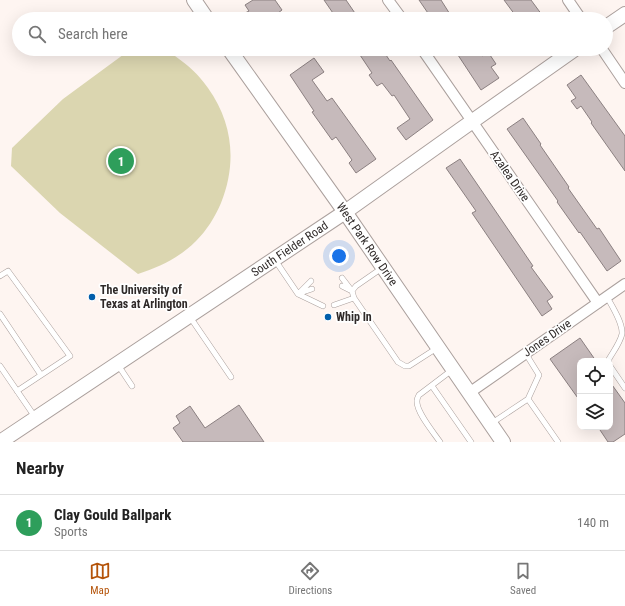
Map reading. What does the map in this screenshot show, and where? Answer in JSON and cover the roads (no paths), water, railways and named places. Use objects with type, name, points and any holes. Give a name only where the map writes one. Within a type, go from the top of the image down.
[{"type":"main road","points":[[194,0],[202,12]]},
{"type":"main road","points":[[613,22],[625,14]]},
{"type":"main road","name":"West Park Row Drive","points":[[234,56],[345,212],[503,442]]},
{"type":"main road","name":"South Fielder Road","points":[[0,442],[345,212],[565,56]]},
{"type":"street","points":[[388,0],[397,12]]},
{"type":"street","points":[[568,0],[576,12]]},
{"type":"street","name":"Azalea Drive","points":[[427,56],[598,303]]},
{"type":"street","points":[[607,56],[625,83]]},
{"type":"street","name":"Jones Drive","points":[[469,393],[625,284]]},
{"type":"lane","points":[[275,259],[298,294],[323,306]]},
{"type":"lane","points":[[343,293],[352,291],[356,286],[383,268]]},
{"type":"lane","points":[[0,276],[8,270],[70,356],[17,391]]},
{"type":"lane","points":[[342,278],[398,362],[405,366],[409,366],[438,347]]},
{"type":"lane","points":[[298,294],[311,281]]},
{"type":"lane","points":[[342,286],[352,291]]},
{"type":"lane","points":[[298,294],[312,289]]},
{"type":"lane","points":[[298,294],[312,296]]},
{"type":"lane","points":[[607,297],[620,323],[622,334],[610,358]]},
{"type":"lane","points":[[334,305],[354,298]]},
{"type":"lane","points":[[0,314],[41,375]]},
{"type":"lane","points":[[189,316],[231,377]]},
{"type":"lane","points":[[491,424],[528,399],[539,375],[526,354]]},
{"type":"lane","points":[[117,364],[132,386]]},
{"type":"lane","points":[[0,366],[36,418]]},
{"type":"lane","points":[[440,442],[421,414],[417,405],[417,399],[419,395],[453,370]]},
{"type":"lane","points":[[613,370],[625,388]]},
{"type":"lane","points":[[432,386],[471,442]]},
{"type":"lane","points":[[528,399],[558,442]]},
{"type":"place","name":"Clay Gould Ballpark","points":[[121,161]]},
{"type":"place","name":"The University of Texas at Arlington","points":[[92,297]]},
{"type":"place","name":"Whip In","points":[[328,317]]}]
